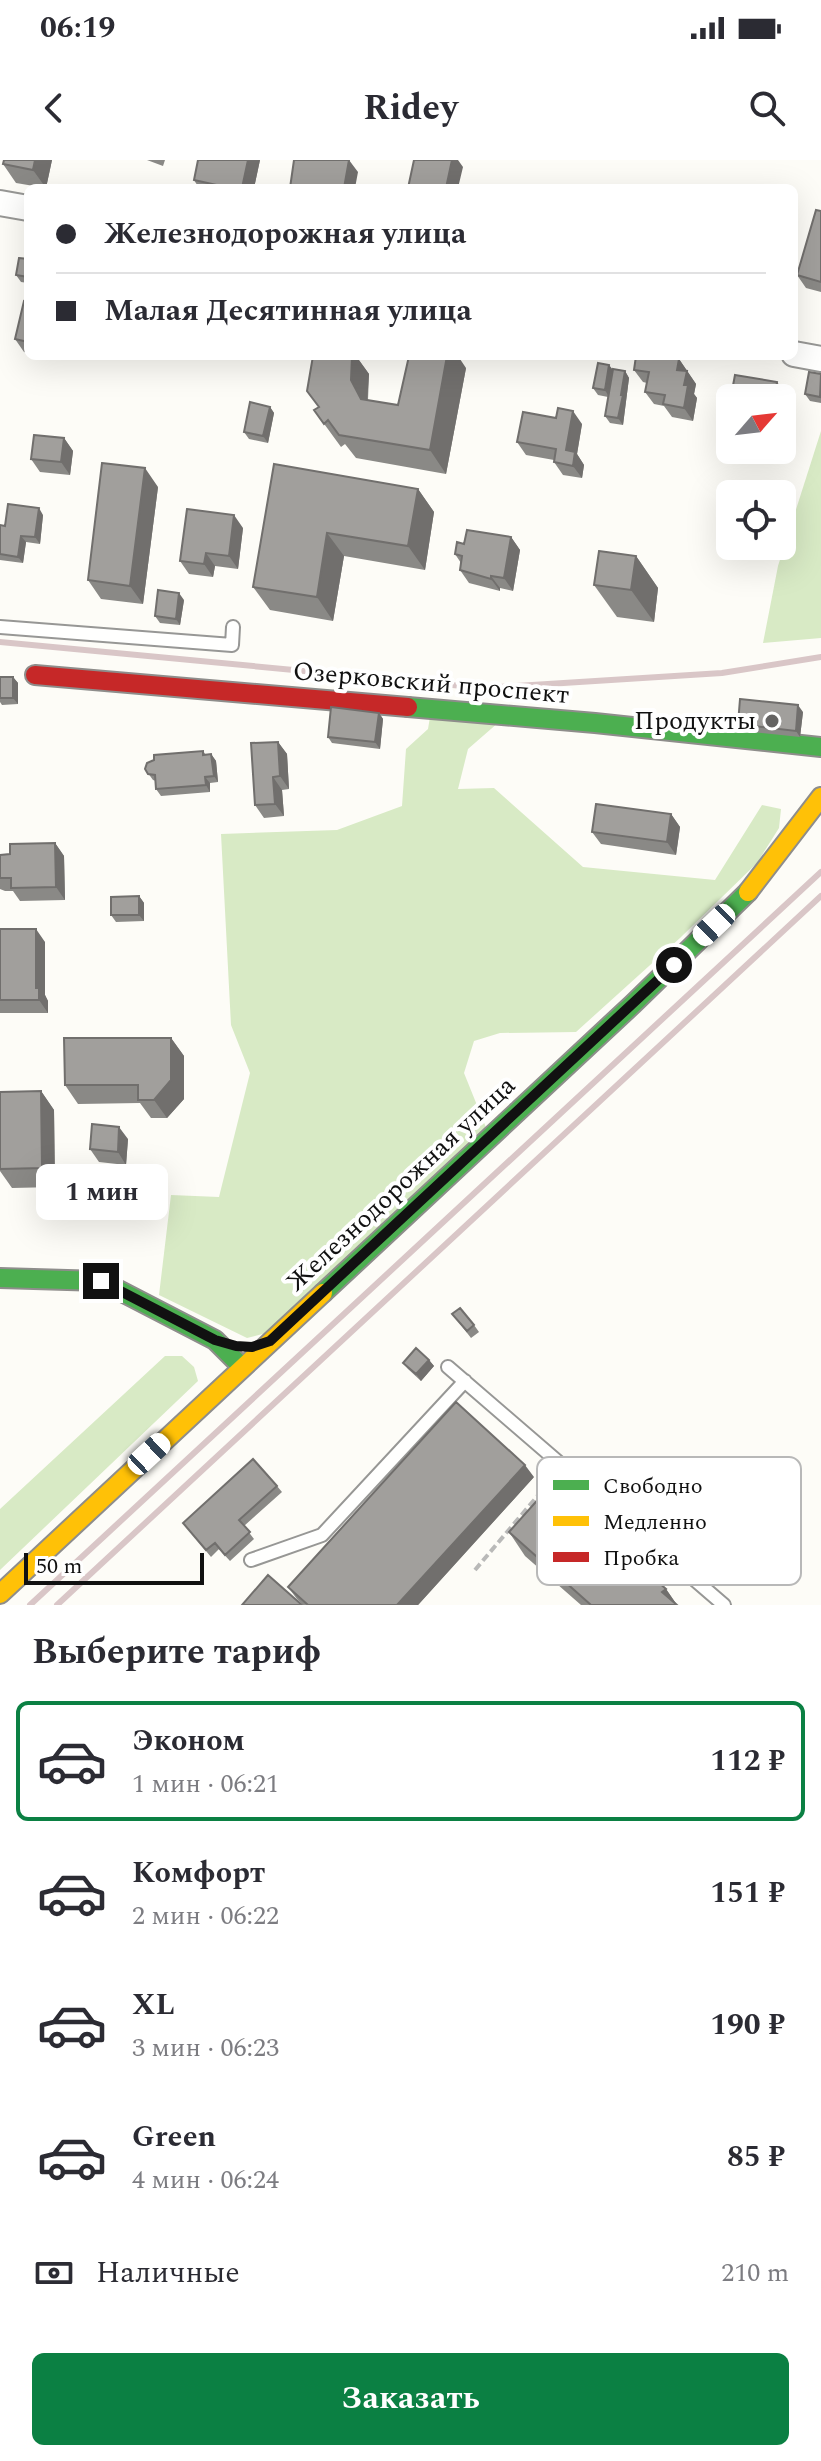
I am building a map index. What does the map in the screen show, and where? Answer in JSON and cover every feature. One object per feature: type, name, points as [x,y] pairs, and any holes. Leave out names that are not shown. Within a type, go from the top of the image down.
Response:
[{"type":"street","points":[[0,203],[24,207]]},
{"type":"street","points":[[798,355],[821,359]]},
{"type":"street","name":"Озерковский проспект","points":[[35,675],[595,723],[821,747]]},
{"type":"street","name":"Железнодорожная улица","points":[[0,1594],[633,1004],[754,886],[821,797]]},
{"type":"street","points":[[0,1278],[101,1281],[215,1340],[252,1347],[270,1341]]},
{"type":"street","points":[[215,1340],[242,1367]]},
{"type":"lane","points":[[0,627],[232,645],[233,627]]},
{"type":"lane","points":[[448,1367],[553,1457]]},
{"type":"lane","points":[[251,1560],[322,1535],[465,1381]]},
{"type":"lane","points":[[701,1585],[724,1605]]},
{"type":"path","points":[[475,1570],[537,1497]]},
{"type":"green space","points":[[821,431],[821,638],[763,643],[780,560],[796,560],[796,509]]},
{"type":"green space","points":[[430,717],[499,722],[468,749],[458,789],[494,788],[583,867],[715,880],[762,805],[781,809],[779,828],[757,863],[576,1032],[500,1033],[474,1041],[464,1073],[487,1130],[270,1332],[247,1338],[159,1295],[171,1195],[219,1197],[250,1073],[231,1025],[221,834],[337,830],[402,806],[406,749],[428,729]]},
{"type":"green space","points":[[165,1356],[182,1356],[194,1367],[198,1381],[0,1570],[0,1509]]},
{"type":"building","points":[[4,160],[35,160],[33,170],[3,164]]},
{"type":"building","points":[[198,160],[248,160],[243,184],[212,184],[194,180]]},
{"type":"building","points":[[294,160],[349,160],[345,184],[291,184]]},
{"type":"building","points":[[414,160],[452,160],[447,184],[409,184]]},
{"type":"building","points":[[816,210],[821,211],[821,282],[798,275]]},
{"type":"building","points":[[19,258],[24,259],[24,276],[16,275]]},
{"type":"building","points":[[24,301],[24,341],[15,339]]},
{"type":"building","points":[[312,360],[352,360],[351,380],[361,399],[398,405],[408,360],[446,360],[430,450],[339,435],[328,420],[324,424],[314,410],[319,407],[307,391]]},
{"type":"building","points":[[635,360],[679,360],[677,370],[687,371],[684,408],[663,404],[665,395],[645,392],[649,372],[634,370]]},
{"type":"building","points":[[598,363],[609,365],[605,390],[593,388]]},
{"type":"building","points":[[613,369],[625,371],[618,418],[605,416]]},
{"type":"building","points":[[809,372],[821,374],[820,397],[805,394]]},
{"type":"building","points":[[735,375],[777,382],[777,384],[733,384]]},
{"type":"building","points":[[250,402],[270,407],[263,436],[244,432]]},
{"type":"building","points":[[558,408],[573,411],[566,450],[575,452],[573,466],[554,462],[556,449],[517,442],[523,412],[556,418]]},
{"type":"building","points":[[34,435],[64,438],[61,462],[31,459]]},
{"type":"building","points":[[102,463],[145,468],[130,586],[88,580]]},
{"type":"building","points":[[274,464],[418,489],[408,546],[327,533],[317,597],[253,587]]},
{"type":"building","points":[[8,504],[39,508],[35,537],[21,536],[18,557],[0,554],[0,525],[5,526]]},
{"type":"building","points":[[187,509],[234,515],[229,556],[206,553],[204,564],[180,561]]},
{"type":"building","points":[[467,530],[511,537],[504,578],[491,576],[491,579],[460,570],[462,556],[455,554],[457,542],[464,544]]},
{"type":"building","points":[[599,551],[636,556],[631,590],[594,585]]},
{"type":"building","points":[[158,590],[179,593],[176,619],[155,616]]},
{"type":"building","points":[[0,677],[13,677],[13,698],[0,698]]},
{"type":"building","name":"Продукты","points":[[740,699],[798,705],[796,731],[738,724]]},
{"type":"building","points":[[331,707],[379,713],[375,742],[328,737]]},
{"type":"building","points":[[278,742],[280,776],[273,777],[275,804],[255,805],[251,743]]},
{"type":"building","points":[[203,751],[203,755],[211,754],[214,776],[205,777],[206,785],[156,789],[155,775],[148,774],[145,769],[147,763],[154,760],[154,755]]},
{"type":"building","points":[[596,804],[671,814],[667,842],[592,832]]},
{"type":"building","points":[[55,843],[56,887],[11,888],[11,878],[0,878],[0,855],[10,854],[10,844]]},
{"type":"building","points":[[139,896],[139,915],[111,915],[111,897]]},
{"type":"building","points":[[0,929],[36,929],[36,988],[39,988],[39,1000],[0,1000]]},
{"type":"building","points":[[64,1038],[171,1038],[171,1080],[154,1100],[138,1100],[138,1085],[65,1085]]},
{"type":"building","points":[[41,1091],[42,1168],[0,1169],[0,1092]]},
{"type":"building","points":[[92,1124],[119,1127],[118,1152],[90,1149]]},
{"type":"building","points":[[460,1308],[474,1325],[467,1331],[452,1314]]},
{"type":"building","points":[[416,1348],[429,1360],[416,1374],[403,1363]]},
{"type":"building","points":[[456,1402],[525,1465],[397,1605],[308,1605],[288,1587]]},
{"type":"building","points":[[253,1459],[277,1486],[239,1520],[250,1532],[225,1555],[215,1543],[206,1550],[183,1523]]},
{"type":"building","points":[[537,1501],[537,1557],[509,1532]]},
{"type":"building","points":[[268,1575],[302,1605],[242,1605]]},
{"type":"building","points":[[569,1585],[661,1585],[666,1589],[662,1592],[677,1605],[591,1605]]},
{"type":"railway","points":[[0,642],[484,688],[722,673],[821,657]]},
{"type":"railway","points":[[30,1605],[821,872]]},
{"type":"railway","points":[[57,1605],[821,896]]},
{"type":"traffic: fast","points":[[408,707],[821,747]]},
{"type":"traffic: fast","points":[[323,1293],[633,1004],[748,892]]},
{"type":"traffic: fast","points":[[0,1278],[101,1281],[215,1340],[242,1367]]},
{"type":"traffic: slow","points":[[748,892],[821,797]]},
{"type":"traffic: slow","points":[[0,1594],[323,1293]]},
{"type":"traffic: jam","points":[[35,675],[408,707]]},
{"type":"place","name":"Продукты","points":[[772,721]]},
{"type":"route","points":[[101,1281],[215,1340],[252,1347],[270,1341],[674,965]]}]
